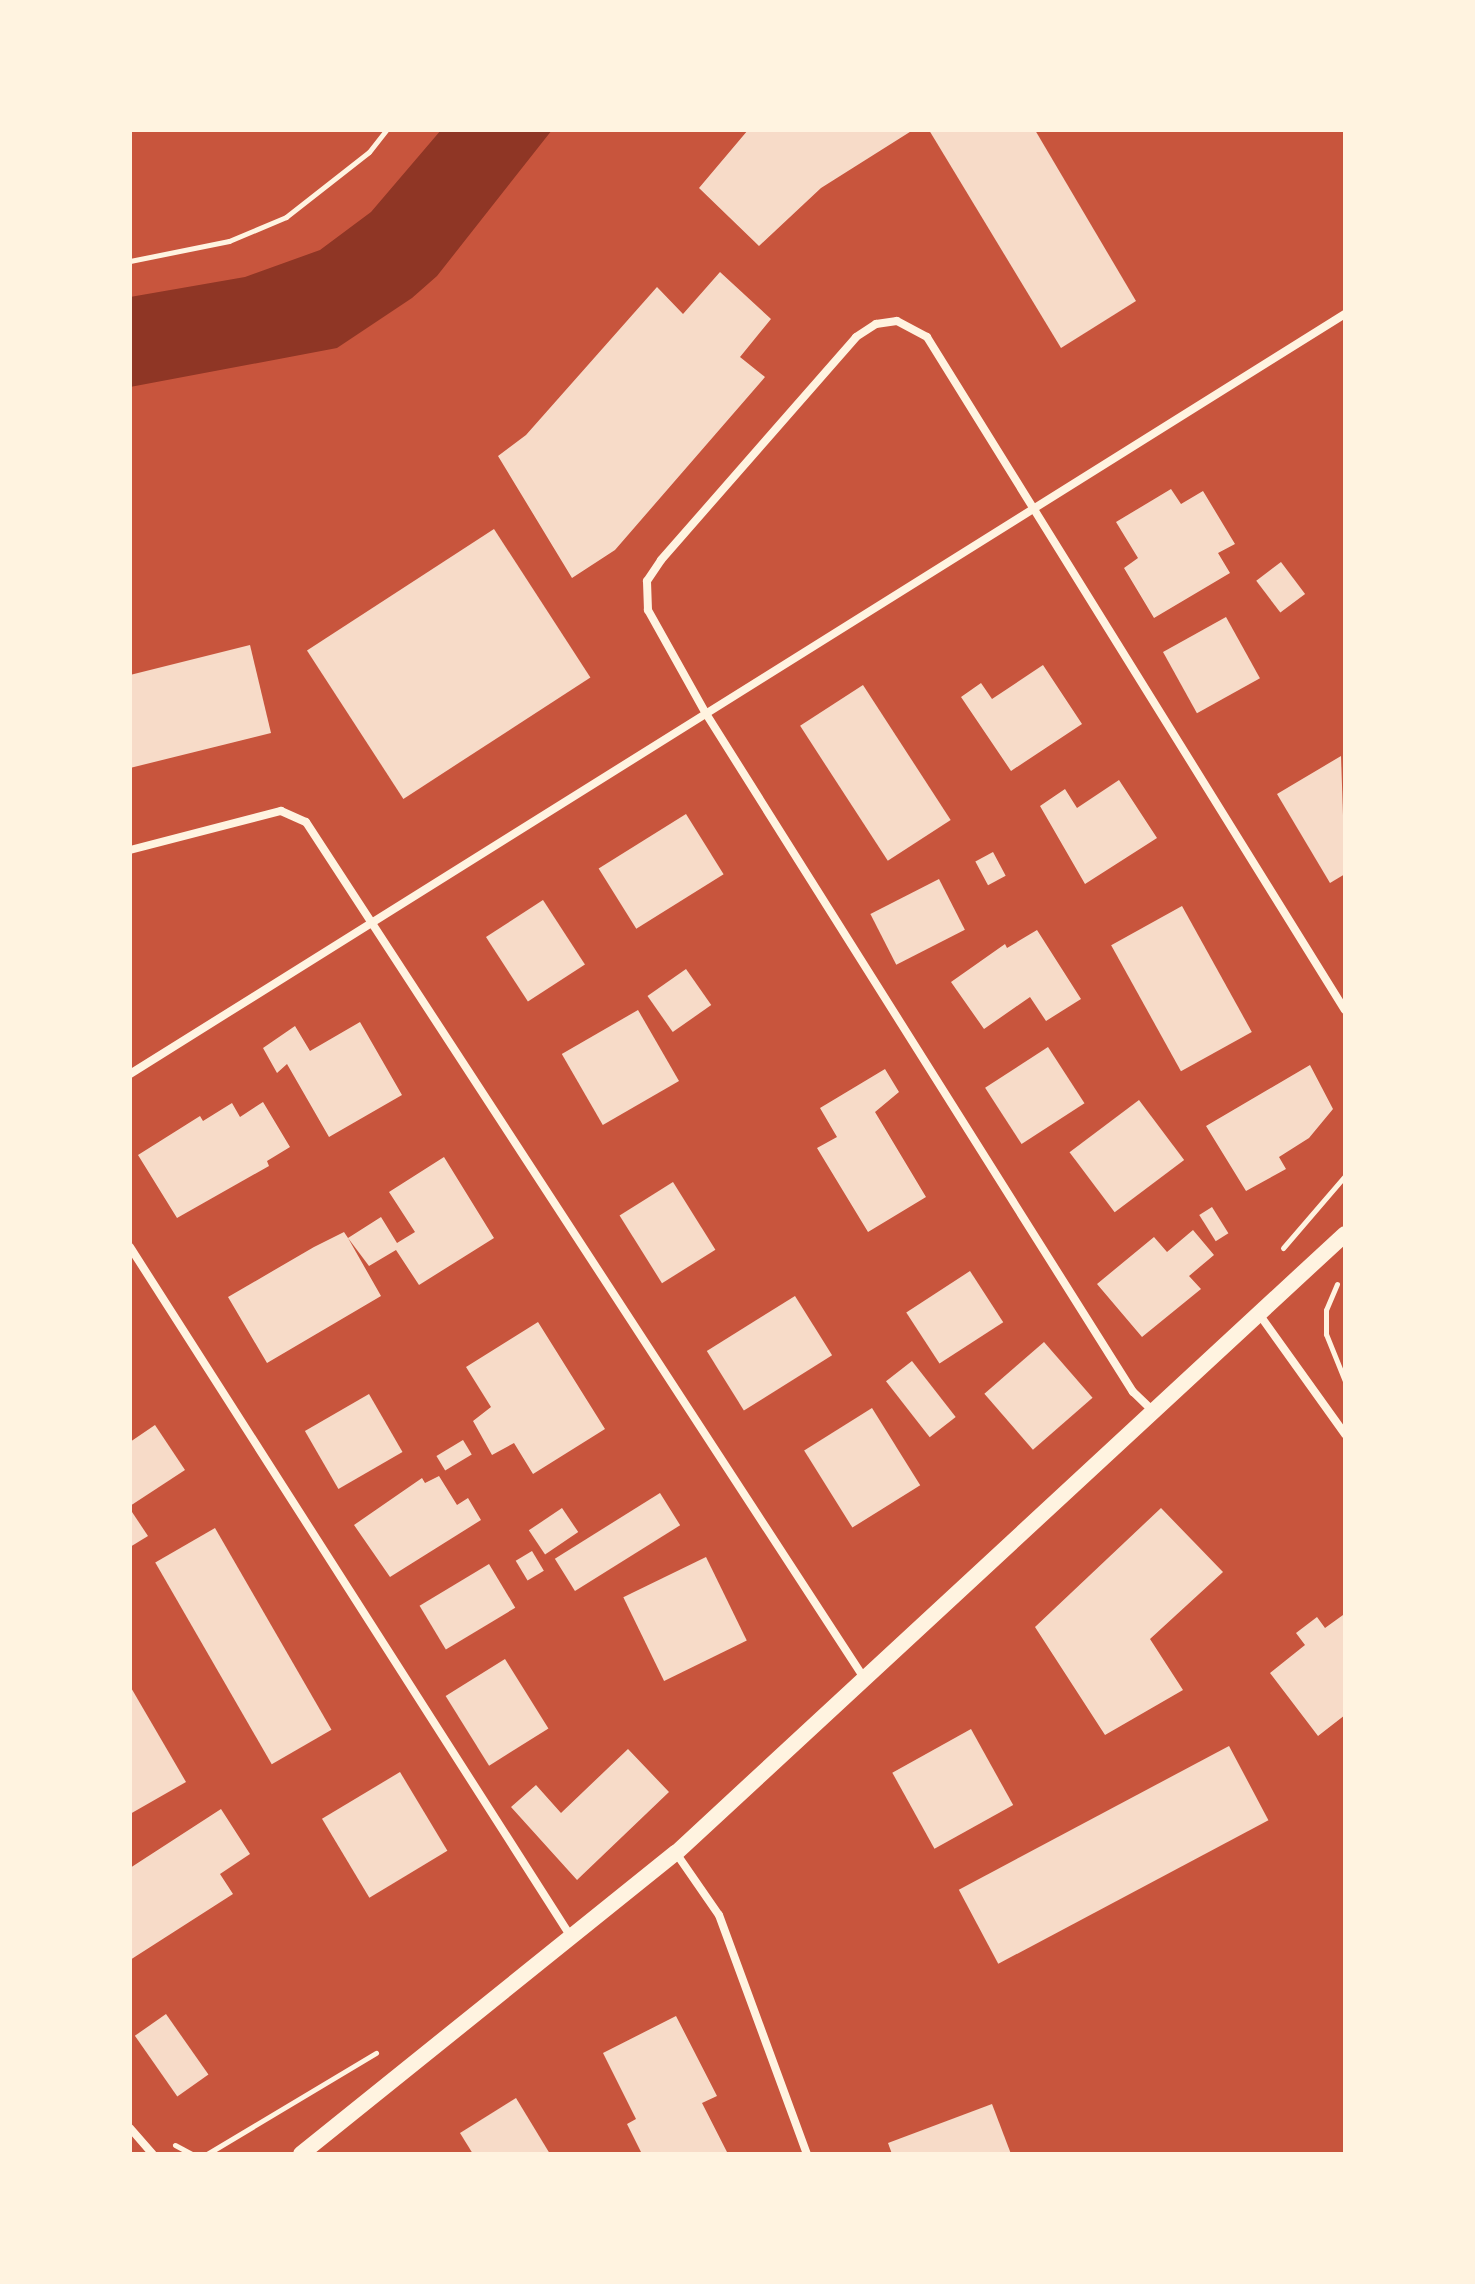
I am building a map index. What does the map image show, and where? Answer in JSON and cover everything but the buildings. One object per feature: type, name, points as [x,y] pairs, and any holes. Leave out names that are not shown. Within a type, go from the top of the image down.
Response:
[{"type":"main road","points":[[301,2154],[397,2073],[574,1940],[676,1853],[1345,1234]]},
{"type":"street","points":[[130,1074],[1345,314]]},
{"type":"street","points":[[1153,1411],[1133,1392],[705,712],[648,610],[647,581],[856,337],[876,324],[897,321],[927,337],[1345,1010]]},
{"type":"street","points":[[130,850],[281,811],[306,822],[373,920],[864,1679]]},
{"type":"street","points":[[130,1247],[574,1940]]},
{"type":"street","points":[[1259,1314],[1345,1434]]},
{"type":"street","points":[[676,1853],[719,1915],[807,2154]]},
{"type":"street","points":[[130,2128],[153,2154]]},
{"type":"path","points":[[130,261],[229,241],[286,217],[369,152],[386,130]]},
{"type":"path","points":[[1279,1253],[1345,1176]]},
{"type":"path","points":[[1341,1276],[1326,1310],[1326,1327],[1332,1356],[1345,1381]]},
{"type":"path","points":[[207,2154],[383,2048]]},
{"type":"shaded area","points":[[441,130],[552,130],[437,276],[412,298],[337,348],[130,387],[130,297],[245,277],[320,250],[371,212]]}]
